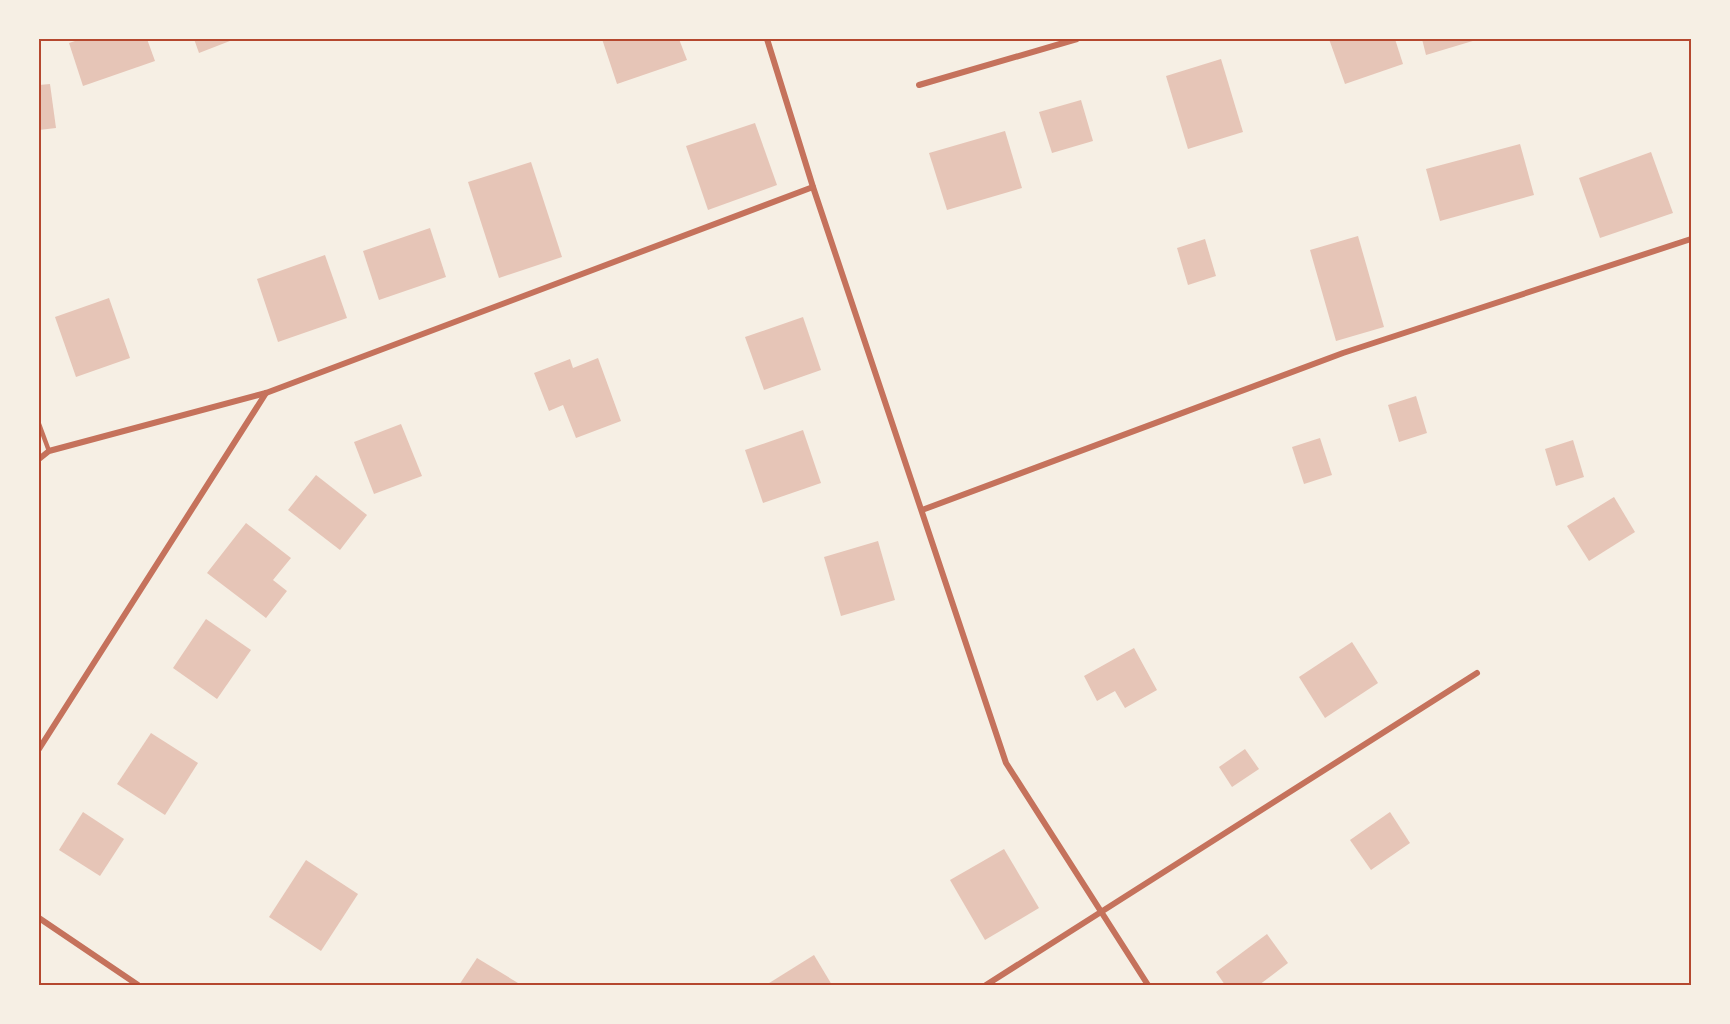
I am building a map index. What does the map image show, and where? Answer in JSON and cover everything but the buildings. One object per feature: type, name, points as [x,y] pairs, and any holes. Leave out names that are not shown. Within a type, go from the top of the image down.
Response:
[{"type":"street","points":[[767,39],[813,187],[1006,763],[1148,985]]},
{"type":"street","points":[[919,85],[1077,39]]},
{"type":"street","points":[[39,459],[49,451],[266,393],[813,187]]},
{"type":"street","points":[[922,510],[1343,353],[1691,239]]},
{"type":"street","points":[[39,749],[266,393]]},
{"type":"street","points":[[986,985],[1477,673]]},
{"type":"street","points":[[39,918],[138,985]]},
{"type":"lane","points":[[39,424],[49,451]]}]
